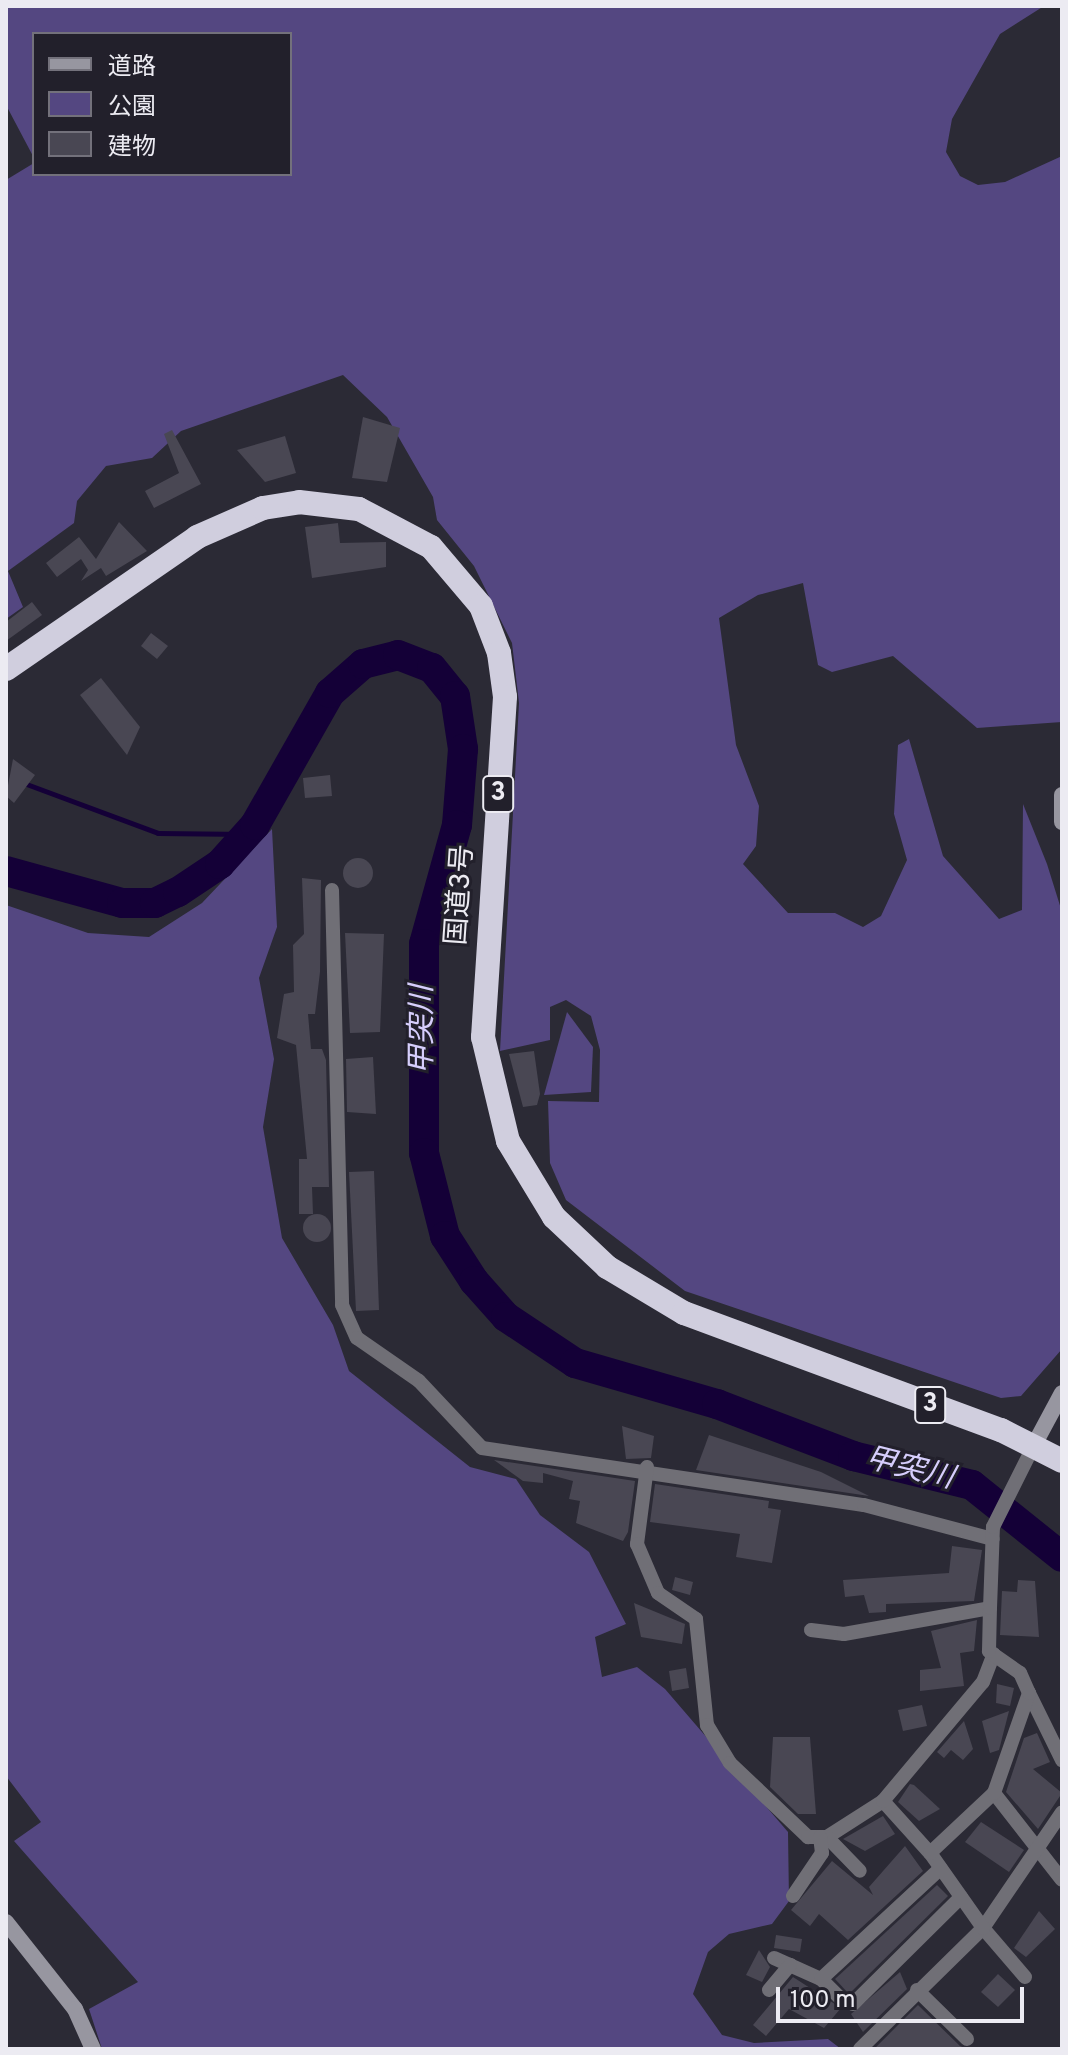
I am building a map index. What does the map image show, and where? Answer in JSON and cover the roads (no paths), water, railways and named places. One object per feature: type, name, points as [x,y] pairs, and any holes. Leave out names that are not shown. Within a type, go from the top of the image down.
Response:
[{"type":"highway","name":"国道3号","points":[[6,669],[197,537],[263,508],[299,502],[359,509],[431,547],[469,587],[499,653],[505,697],[483,1037],[497,1109],[523,1172],[587,1252],[684,1313],[1029,1456],[1062,1461]]},
{"type":"street","points":[[1062,795],[1062,822]]},
{"type":"street","points":[[332,890],[348,1329],[419,1381],[482,1448],[647,1467],[864,1505],[993,1533]]},
{"type":"street","points":[[823,1837],[883,1801],[983,1682],[994,1654],[990,1608],[993,1533],[1062,1393]]},
{"type":"street","points":[[647,1467],[637,1544],[658,1593],[696,1619],[707,1725],[730,1763],[782,1818],[823,1837],[860,1871]]},
{"type":"street","points":[[811,1630],[844,1634],[990,1608]]},
{"type":"street","points":[[994,1654],[1020,1673],[1062,1760]]},
{"type":"street","points":[[930,1853],[994,1793],[1029,1693]]},
{"type":"street","points":[[994,1793],[1062,1880]]},
{"type":"street","points":[[883,1801],[930,1853],[983,1928],[1025,1977]]},
{"type":"street","points":[[860,2049],[983,1928],[1062,1812]]},
{"type":"street","points":[[793,1896],[822,1853],[823,1837]]},
{"type":"street","points":[[821,1979],[941,1868]]},
{"type":"street","points":[[774,1958],[821,1979],[847,2001],[961,1897]]},
{"type":"street","points":[[6,1922],[75,2009],[93,2049]]},
{"type":"street","points":[[769,1990],[790,1965]]},
{"type":"street","points":[[917,1990],[967,2039]]},
{"type":"waterway","name":"甲突川","points":[[6,871],[122,903],[155,903],[178,892],[220,864],[255,825],[330,693],[363,664],[398,655],[432,668],[455,696],[463,749],[457,825],[424,944],[424,1153],[445,1236],[474,1281],[506,1317],[575,1363],[717,1404],[853,1456],[972,1485],[1062,1557]]},
{"type":"waterway","points":[[21,782],[158,833],[247,834]]}]
